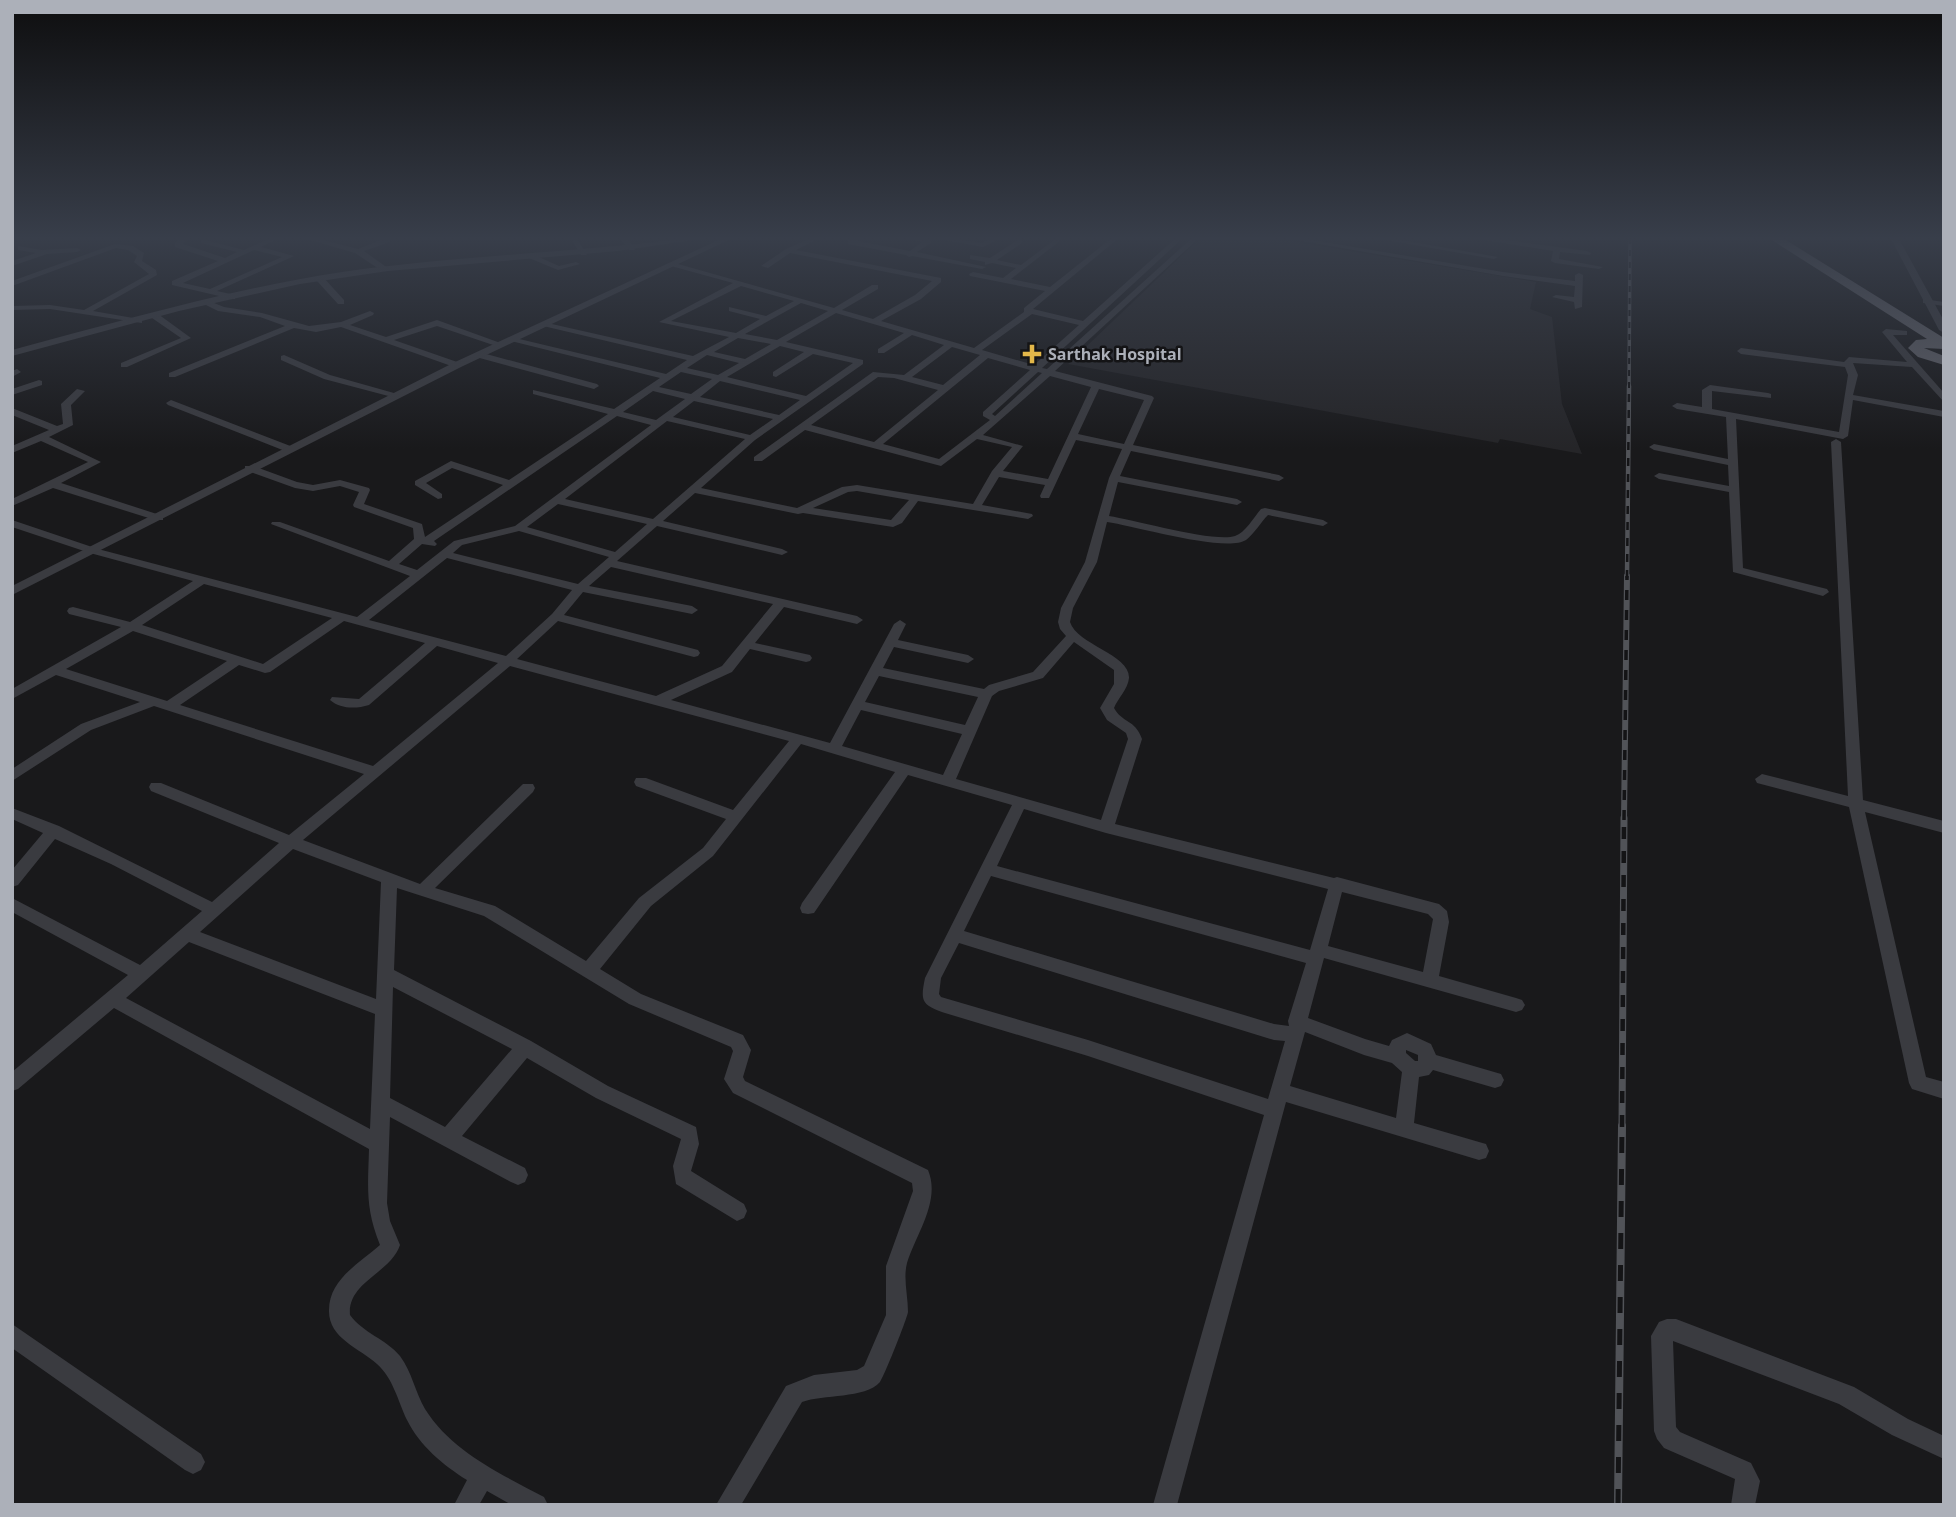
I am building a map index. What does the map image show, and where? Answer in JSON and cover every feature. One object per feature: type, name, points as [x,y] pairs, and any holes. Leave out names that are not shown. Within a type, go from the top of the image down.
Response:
[{"type":"highway","points":[[1871,308],[1904,333],[1916,345],[1917,351],[1937,359],[1944,371]]},
{"type":"highway","points":[[1886,308],[1944,344]]},
{"type":"highway","points":[[1916,345],[1944,344]]},
{"type":"street","points":[[27,308],[87,311],[139,321]]},
{"type":"street","points":[[87,311],[93,308]]},
{"type":"street","points":[[12,353],[189,308]]},
{"type":"street","points":[[217,308],[261,315],[292,326],[317,329],[342,324],[457,365]]},
{"type":"street","points":[[12,591],[159,518],[249,468],[580,308]]},
{"type":"street","points":[[12,1083],[113,999],[291,842],[507,662],[556,617],[580,587],[692,489],[752,438],[860,362],[734,334],[663,322],[692,308]]},
{"type":"street","points":[[391,565],[694,359],[734,334],[786,308]]},
{"type":"street","points":[[822,308],[1096,386],[1149,398],[1114,478],[1091,562],[1065,615],[1066,629],[1073,636],[1120,668],[1123,680],[1107,708],[1112,717],[1134,734],[1106,827]]},
{"type":"street","points":[[359,622],[458,543],[519,528],[719,378],[840,308]]},
{"type":"street","points":[[873,322],[899,308]]},
{"type":"street","points":[[1030,308],[1027,310],[1030,311]]},
{"type":"street","points":[[996,420],[986,414],[1103,308]]},
{"type":"street","points":[[803,426],[941,463],[996,420],[1120,308]]},
{"type":"street","points":[[1930,308],[1944,330]]},
{"type":"street","points":[[732,309],[764,318]]},
{"type":"street","points":[[1030,311],[1085,324]]},
{"type":"street","points":[[876,445],[946,389],[1030,311]]},
{"type":"street","points":[[342,324],[370,313]]},
{"type":"street","points":[[124,365],[187,338],[155,316]]},
{"type":"street","points":[[387,340],[437,323],[502,345]]},
{"type":"street","points":[[543,325],[694,359]]},
{"type":"street","points":[[172,375],[292,326]]},
{"type":"street","points":[[881,351],[911,332]]},
{"type":"street","points":[[1904,333],[1886,332],[1944,400]]},
{"type":"street","points":[[514,339],[667,377]]},
{"type":"street","points":[[905,378],[951,344]]},
{"type":"street","points":[[601,361],[627,345]]},
{"type":"street","points":[[776,374],[811,351]]},
{"type":"street","points":[[1741,351],[1848,365]]},
{"type":"street","points":[[705,352],[747,362]]},
{"type":"street","points":[[479,355],[594,386]]},
{"type":"street","points":[[284,358],[327,377],[397,395]]},
{"type":"street","points":[[1677,405],[1843,436],[1850,397],[1849,386],[1853,375],[1848,365],[1849,360],[1915,365]]},
{"type":"street","points":[[680,369],[808,399]]},
{"type":"street","points":[[758,459],[879,373],[946,389]]},
{"type":"street","points":[[842,375],[865,381]]},
{"type":"street","points":[[549,396],[573,380]]},
{"type":"street","points":[[12,393],[39,383]]},
{"type":"street","points":[[1045,496],[1096,386]]},
{"type":"street","points":[[651,388],[781,418]]},
{"type":"street","points":[[1707,411],[1707,390],[1710,388],[1768,396]]},
{"type":"street","points":[[12,450],[69,424],[66,404],[80,391]]},
{"type":"street","points":[[536,392],[614,413],[752,438]]},
{"type":"street","points":[[1850,397],[1944,414]]},
{"type":"street","points":[[171,403],[289,449]]},
{"type":"street","points":[[12,411],[58,430]]},
{"type":"street","points":[[1731,415],[1737,570],[1823,592]]},
{"type":"street","points":[[975,436],[1018,446],[996,473],[976,507]]},
{"type":"street","points":[[1072,436],[1279,478]]},
{"type":"street","points":[[12,503],[96,462],[41,437]]},
{"type":"street","points":[[1836,442],[1856,804],[1918,1083],[1944,1091]]},
{"type":"street","points":[[1654,447],[1733,463]]},
{"type":"street","points":[[438,496],[419,484],[451,464],[510,484]]},
{"type":"street","points":[[249,468],[295,485],[313,488],[340,484],[365,490],[358,505],[418,526],[423,541],[447,552],[580,587],[781,602],[857,620]]},
{"type":"street","points":[[996,473],[1051,483]]},
{"type":"street","points":[[1659,476],[1734,490]]},
{"type":"street","points":[[1114,478],[1237,502]]},
{"type":"street","points":[[52,484],[159,518]]},
{"type":"street","points":[[804,510],[854,487],[1028,516]]},
{"type":"street","points":[[692,489],[794,510],[893,524],[916,497]]},
{"type":"street","points":[[557,500],[651,524],[782,552]]},
{"type":"street","points":[[1102,518],[1177,535],[1233,541],[1243,537],[1265,511],[1323,523]]},
{"type":"street","points":[[12,523],[94,551],[798,739],[1106,827],[1425,906],[1441,916],[1430,982]]},
{"type":"street","points":[[275,524],[419,575]]},
{"type":"street","points":[[519,528],[614,560],[686,595],[692,610]]},
{"type":"street","points":[[12,695],[132,626],[202,580]]},
{"type":"street","points":[[657,701],[727,669],[781,602]]},
{"type":"street","points":[[73,611],[132,626],[265,669],[342,617]]},
{"type":"street","points":[[556,617],[694,653]]},
{"type":"street","points":[[834,750],[900,624]]},
{"type":"street","points":[[947,782],[986,694],[994,688],[1038,675],[1073,636]]},
{"type":"street","points":[[337,700],[357,704],[364,702],[435,642]]},
{"type":"street","points":[[891,642],[968,659]]},
{"type":"street","points":[[748,645],[806,658]]},
{"type":"street","points":[[168,707],[237,660]]},
{"type":"street","points":[[54,670],[375,772]]},
{"type":"street","points":[[875,671],[986,694]]},
{"type":"street","points":[[12,776],[86,727],[153,702]]},
{"type":"street","points":[[857,705],[970,731]]},
{"type":"street","points":[[588,971],[638,909],[708,852],[798,739]]},
{"type":"street","points":[[808,908],[904,770]]},
{"type":"street","points":[[1762,779],[1944,827]]},
{"type":"street","points":[[641,782],[737,817]]},
{"type":"street","points":[[156,787],[389,879],[489,911],[651,1008],[737,1041],[742,1050],[733,1079],[739,1087],[921,1177],[923,1184],[920,1202],[896,1266],[897,1315],[873,1374],[860,1381],[814,1386],[794,1394],[728,1505]]},
{"type":"street","points":[[422,891],[528,788]]},
{"type":"street","points":[[1020,803],[930,988],[930,996],[935,1002],[1277,1101],[1404,1130],[1479,1151]]},
{"type":"street","points":[[12,813],[54,830],[214,910]]},
{"type":"street","points":[[12,881],[54,830]]},
{"type":"street","points":[[987,869],[1516,1004]]},
{"type":"street","points":[[389,879],[378,1213],[390,1248],[344,1292],[340,1302],[341,1320],[348,1330],[390,1361],[427,1432],[440,1446],[482,1476],[536,1505]]},
{"type":"street","points":[[1165,1505],[1336,883]]},
{"type":"street","points":[[12,904],[141,974]]},
{"type":"street","points":[[187,934],[385,1010]]},
{"type":"street","points":[[954,935],[1274,1032],[1296,1028],[1397,1056],[1411,1069],[1423,1069],[1429,1061]]},
{"type":"street","points":[[387,975],[525,1047],[602,1092],[689,1133],[691,1145],[681,1169],[683,1177],[737,1211]]},
{"type":"street","points":[[113,999],[379,1144]]},
{"type":"street","points":[[1397,1056],[1398,1046],[1408,1041],[1425,1050],[1429,1061]]},
{"type":"street","points":[[448,1138],[525,1047]]},
{"type":"street","points":[[1429,1061],[1495,1080]]},
{"type":"street","points":[[1404,1130],[1411,1069]]},
{"type":"street","points":[[381,1103],[518,1175]]},
{"type":"street","points":[[1743,1505],[1748,1481],[1742,1471],[1672,1440],[1665,1431],[1662,1336],[1667,1331],[1676,1330],[1846,1395],[1900,1427],[1944,1448]]},
{"type":"street","points":[[12,1335],[193,1462]]},
{"type":"street","points":[[466,1505],[482,1476]]},
{"type":"shaded area","points":[[1127,308],[1530,308],[1552,317],[1562,404],[1582,454],[1500,439],[1498,443],[1068,364]]},
{"type":"railway","points":[[1629,388],[1630,308]]},
{"type":"railway","points":[[1627,578],[1629,386]]},
{"type":"railway","points":[[1624,820],[1627,576]]},
{"type":"railway","points":[[1622,1127],[1624,818]]},
{"type":"railway","points":[[1618,1505],[1622,1126]]},
{"type":"place","name":"Sarthak Hospital","points":[[1032,354]]}]
